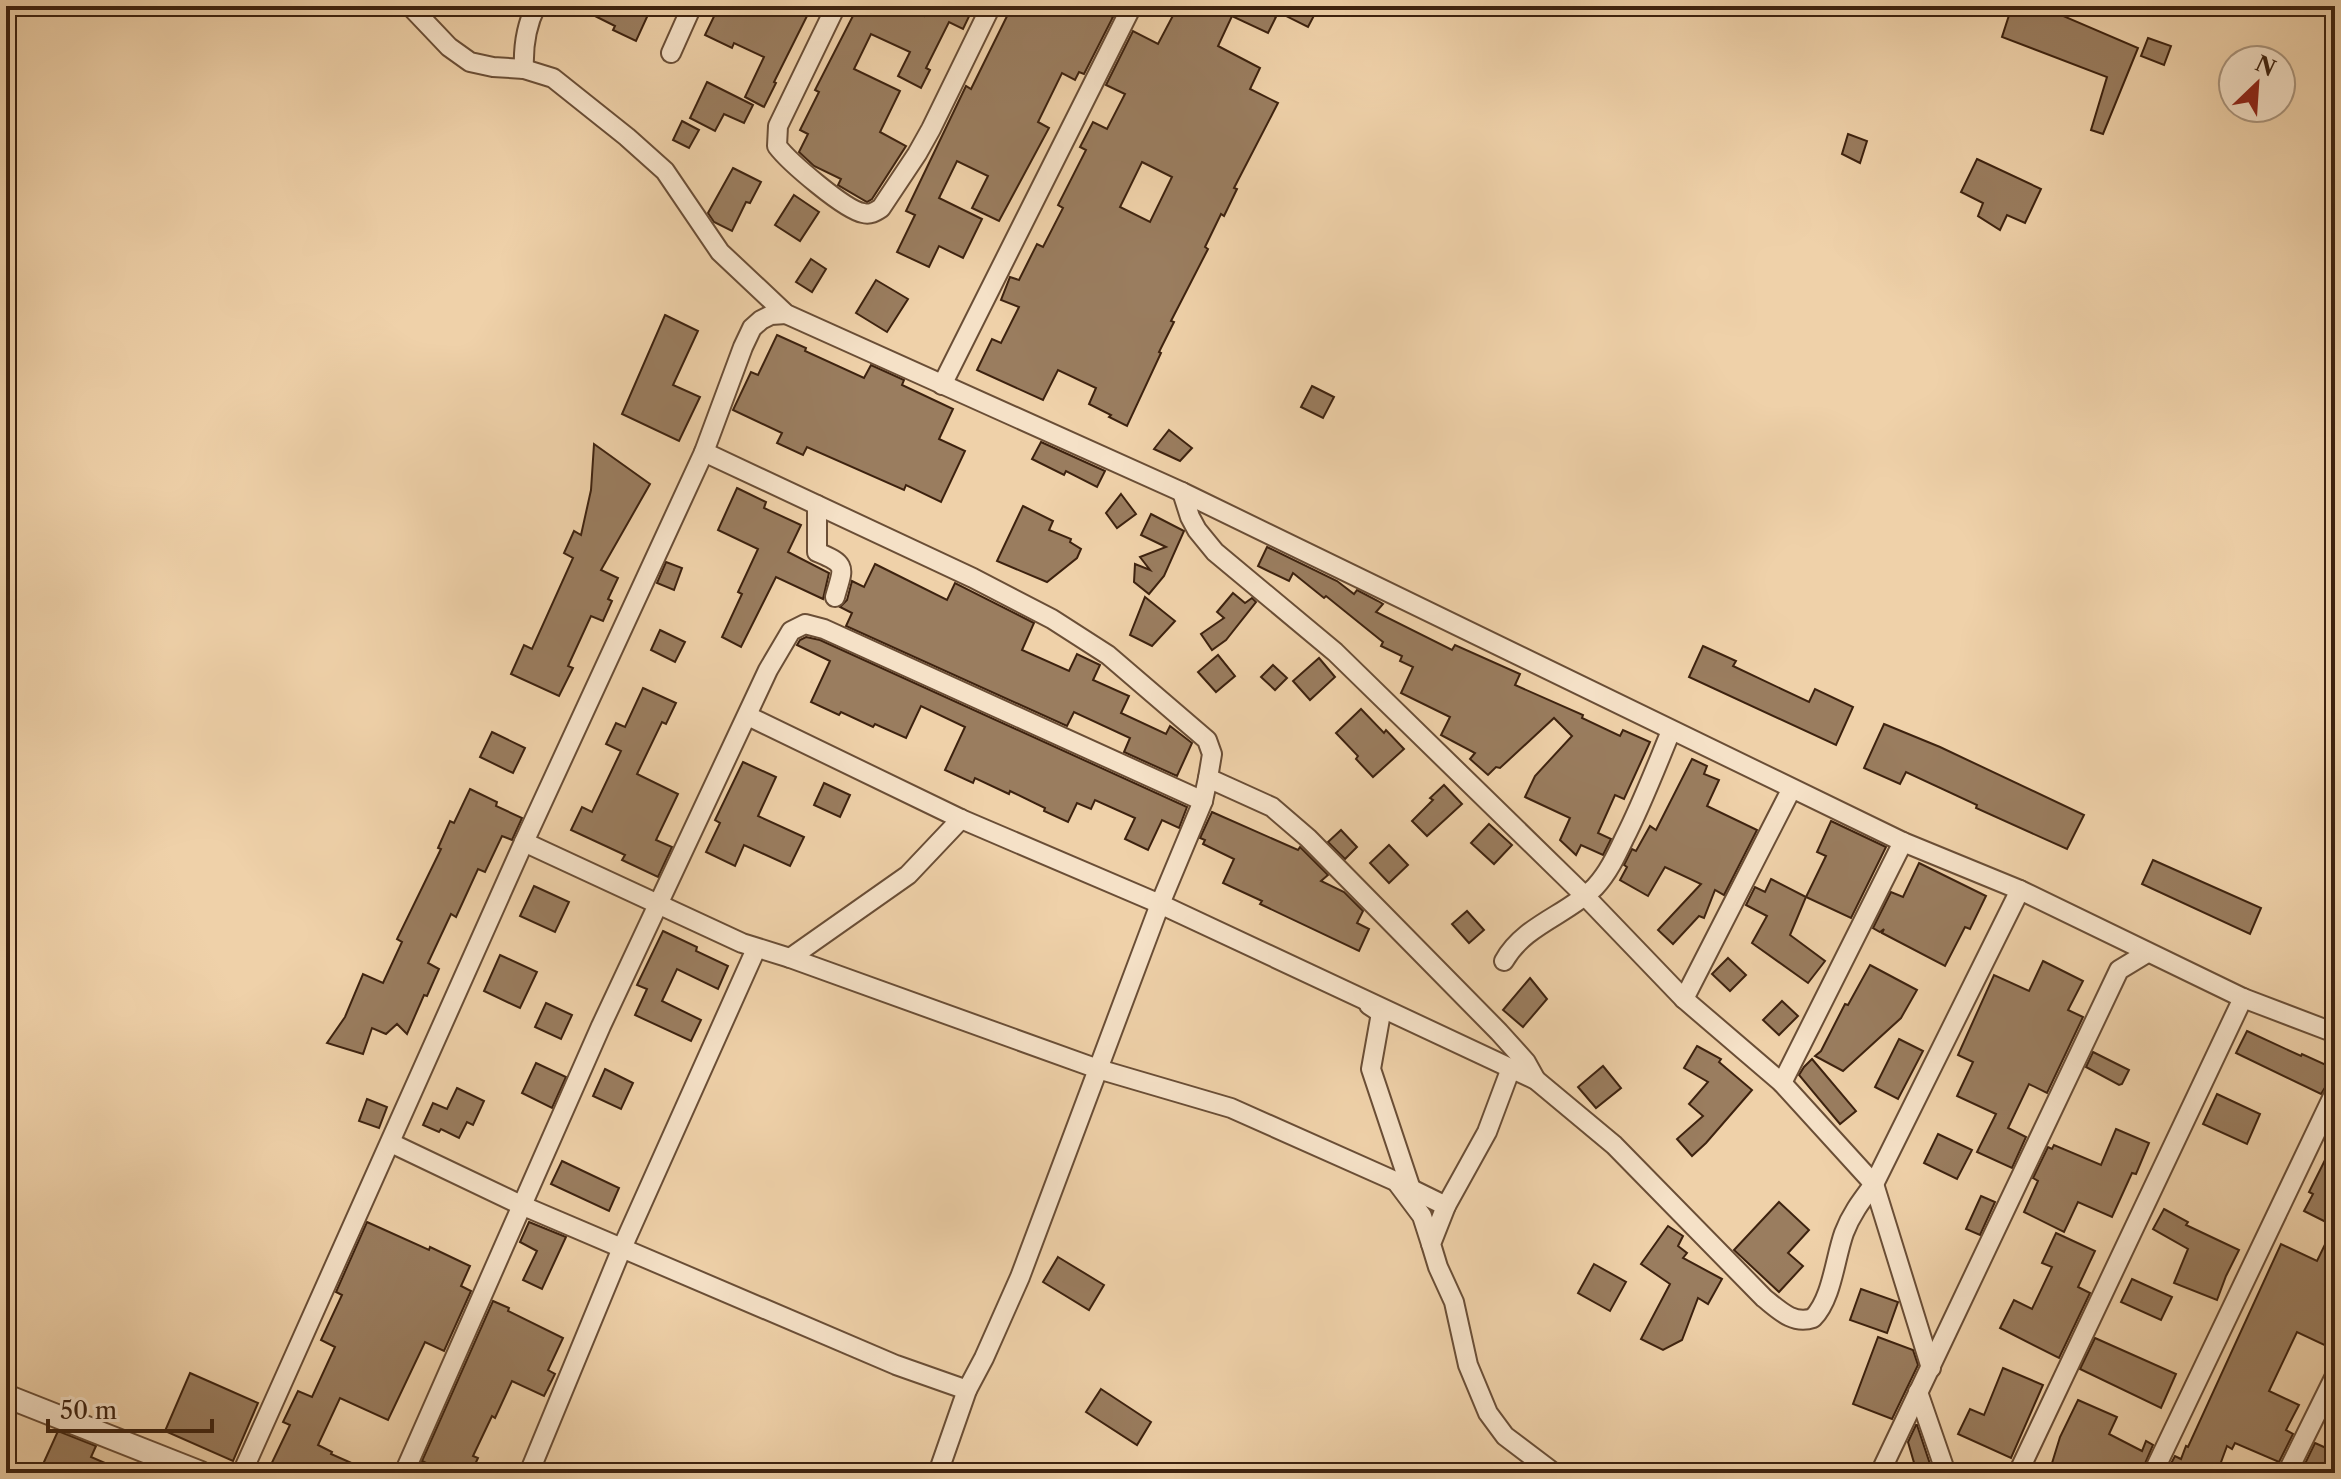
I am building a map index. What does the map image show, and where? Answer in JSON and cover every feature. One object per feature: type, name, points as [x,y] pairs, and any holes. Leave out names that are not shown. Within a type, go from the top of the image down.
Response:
[{"type":"street","points":[[410,6],[449,47],[470,62],[524,69],[553,78],[627,137],[665,171],[720,252],[786,314],[1182,492],[1903,842],[2020,890],[2243,998],[2335,1033]]},
{"type":"street","points":[[524,69],[527,28],[536,6]]},
{"type":"street","points":[[671,53],[692,6]]},
{"type":"street","points":[[836,6],[778,126],[777,146],[811,178],[847,205],[865,214],[881,208],[917,154],[991,6]]},
{"type":"street","points":[[942,385],[1132,6]]},
{"type":"street","points":[[242,1473],[524,842],[704,452],[743,347],[752,328],[761,320],[771,315],[786,314]]},
{"type":"street","points":[[704,452],[1052,619],[1108,655],[1207,740],[1212,754],[1203,801],[1160,904],[1020,1277],[967,1390],[938,1473]]},
{"type":"street","points":[[1182,492],[1190,517],[1215,552],[1335,652],[1585,896],[1684,999],[1782,1083],[1874,1184],[1931,1368]]},
{"type":"street","points":[[817,505],[817,552],[842,566],[843,573],[835,597]]},
{"type":"street","points":[[404,1473],[601,1026],[768,670],[791,631],[799,625],[810,624],[1203,801]]},
{"type":"street","points":[[748,716],[961,819],[1160,904],[1536,1080],[1614,1145],[1764,1298],[1793,1319],[1809,1320],[1818,1314],[1851,1215],[1874,1184],[2020,890]]},
{"type":"street","points":[[1504,961],[1529,932],[1585,896],[1601,880],[1611,866],[1671,731]]},
{"type":"street","points":[[1208,778],[1272,807],[1308,838],[1499,1032],[1526,1062],[1536,1080]]},
{"type":"street","points":[[1684,999],[1791,790]]},
{"type":"street","points":[[790,958],[908,875],[961,819]]},
{"type":"street","points":[[524,842],[756,949],[790,958],[1098,1069],[1231,1108],[1446,1206]]},
{"type":"street","points":[[1782,1083],[1903,842]]},
{"type":"street","points":[[2113,935],[2119,970]]},
{"type":"street","points":[[529,1473],[622,1248],[756,949]]},
{"type":"street","points":[[1880,1473],[2119,970],[2147,953]]},
{"type":"street","points":[[1358,996],[1381,1013],[1371,1069],[1403,1185],[1422,1216],[1438,1267],[1454,1302],[1468,1365],[1488,1413],[1505,1436],[1554,1473]]},
{"type":"street","points":[[2018,1473],[2243,998]]},
{"type":"street","points":[[1431,1244],[1446,1206],[1487,1132],[1511,1068]]},
{"type":"street","points":[[2153,1473],[2335,1092]]},
{"type":"street","points":[[391,1143],[521,1205],[896,1365],[967,1390]]},
{"type":"street","points":[[2287,1473],[2335,1376]]},
{"type":"street","points":[[1918,1392],[1946,1473]]},
{"type":"street","points":[[6,1396],[201,1473]]},
{"type":"building","points":[[575,6],[652,6],[636,41],[613,30],[615,26]]},
{"type":"building","points":[[719,6],[812,6],[764,107],[745,97],[764,57],[734,43],[732,48],[705,35]]},
{"type":"building","points":[[858,6],[903,6],[924,16],[926,11],[915,6],[974,6],[963,29],[949,22],[926,68],[930,70],[921,88],[898,76],[910,52],[871,34],[854,69],[900,91],[880,132],[906,146],[867,202],[838,185],[841,179],[814,166],[799,152],[808,134],[800,130],[819,92],[815,90]]},
{"type":"building","points":[[1012,6],[1090,6],[1113,17],[1084,74],[1079,72],[1075,80],[1062,73],[1038,122],[1049,128],[999,221],[972,208],[988,176],[957,161],[939,198],[982,219],[963,258],[939,246],[929,267],[897,252],[915,215],[906,211],[966,86],[971,89]]},
{"type":"building","points":[[1178,6],[1255,6],[1276,17],[1268,33],[1232,16],[1218,46],[1260,68],[1250,89],[1278,103],[1234,188],[1237,189],[1224,216],[1221,214],[1205,247],[1208,249],[1171,321],[1174,322],[1127,426],[1089,404],[1096,388],[1058,370],[1043,400],[977,370],[992,339],[1001,343],[1019,307],[1001,300],[1010,277],[1019,280],[1037,244],[1043,247],[1063,208],[1058,205],[1086,150],[1080,147],[1093,122],[1107,129],[1125,94],[1106,85],[1133,31],[1158,44]],"holes":[[[1142,162],[1172,177],[1150,222],[1120,207]]]},
{"type":"building","points":[[1266,6],[1319,6],[1308,27]]},
{"type":"building","points":[[2012,6],[2057,6],[2056,13],[2138,48],[2103,134],[2091,130],[2107,77],[2002,37]]},
{"type":"building","points":[[2148,38],[2171,46],[2164,65],[2141,56]]},
{"type":"building","points":[[707,82],[753,105],[744,123],[724,114],[715,131],[690,118]]},
{"type":"building","points":[[682,121],[699,130],[689,148],[673,140]]},
{"type":"building","points":[[1848,134],[1867,141],[1860,163],[1842,154]]},
{"type":"building","points":[[1977,159],[2041,189],[2025,223],[2007,215],[2000,230],[1978,216],[1983,203],[1961,192]]},
{"type":"building","points":[[733,168],[761,182],[750,203],[746,202],[732,231],[714,222],[708,213]]},
{"type":"building","points":[[794,195],[819,212],[800,241],[775,225]]},
{"type":"building","points":[[811,259],[826,269],[812,292],[796,282]]},
{"type":"building","points":[[876,280],[908,299],[887,332],[856,313]]},
{"type":"building","points":[[665,315],[698,331],[673,385],[700,397],[679,441],[622,414]]},
{"type":"building","points":[[777,335],[864,378],[871,365],[904,380],[902,385],[953,409],[939,439],[965,451],[941,502],[906,485],[904,490],[807,447],[803,455],[777,443],[782,433],[733,410],[751,372],[758,375]]},
{"type":"building","points":[[1312,386],[1334,397],[1323,418],[1301,407]]},
{"type":"building","points":[[1169,430],[1192,448],[1180,461],[1154,449]]},
{"type":"building","points":[[1041,442],[1105,471],[1097,487],[1066,471],[1064,475],[1032,459]]},
{"type":"building","points":[[594,444],[650,484],[601,570],[618,578],[608,599],[612,601],[603,621],[591,616],[568,666],[573,668],[559,696],[511,674],[524,645],[532,649],[573,558],[564,553],[574,531],[581,535],[591,490]]},
{"type":"building","points":[[737,488],[766,502],[764,508],[801,525],[788,552],[829,573],[823,599],[776,577],[741,647],[722,637],[758,549],[718,530]]},
{"type":"building","points":[[1121,494],[1136,514],[1117,528],[1106,513]]},
{"type":"building","points":[[1023,506],[1053,521],[1049,530],[1071,539],[1070,542],[1081,549],[1077,558],[1047,582],[997,561]]},
{"type":"building","points":[[1151,514],[1184,531],[1164,576],[1149,594],[1134,582],[1135,564],[1150,570],[1140,557],[1166,547],[1141,535]]},
{"type":"building","points":[[1267,547],[1337,581],[1354,594],[1357,590],[1383,604],[1376,612],[1452,650],[1455,645],[1520,674],[1515,685],[1583,715],[1582,718],[1620,736],[1623,730],[1650,742],[1624,799],[1615,795],[1598,833],[1611,839],[1603,855],[1581,845],[1576,855],[1560,840],[1570,818],[1525,797],[1535,776],[1572,736],[1554,718],[1500,768],[1496,767],[1488,775],[1470,759],[1475,753],[1441,735],[1450,717],[1401,693],[1413,667],[1400,661],[1402,656],[1381,646],[1383,642],[1293,573],[1289,581],[1258,566]]},
{"type":"building","points":[[666,562],[682,568],[674,590],[657,583]]},
{"type":"building","points":[[875,564],[947,600],[955,583],[1034,623],[1022,650],[1069,671],[1077,654],[1100,665],[1093,680],[1129,696],[1121,713],[1166,734],[1170,726],[1192,743],[1177,776],[1124,752],[1130,738],[1074,712],[1067,726],[846,626],[852,613],[840,607],[847,600],[852,581],[864,587]]},
{"type":"building","points":[[1233,593],[1245,603],[1252,598],[1256,602],[1226,640],[1212,650],[1201,634],[1224,618],[1217,612]]},
{"type":"building","points":[[1145,597],[1175,621],[1152,646],[1130,635]]},
{"type":"building","points":[[660,630],[685,642],[675,662],[651,650]]},
{"type":"building","points":[[806,637],[820,640],[1187,807],[1179,828],[1162,820],[1148,850],[1125,839],[1135,818],[1095,800],[1091,809],[1077,803],[1068,822],[1010,791],[1009,794],[975,778],[973,783],[945,770],[965,727],[921,706],[906,738],[811,702],[830,661],[797,645]]},
{"type":"building","points":[[1703,646],[1736,661],[1733,666],[1809,702],[1815,689],[1853,707],[1836,745],[1689,677]]},
{"type":"building","points":[[1218,655],[1235,676],[1216,692],[1198,672]]},
{"type":"building","points":[[1319,658],[1335,677],[1310,700],[1293,681]]},
{"type":"building","points":[[1273,665],[1287,678],[1275,690],[1261,677]]},
{"type":"building","points":[[643,688],[676,703],[666,724],[662,722],[637,774],[678,794],[656,840],[672,847],[658,877],[622,860],[625,855],[571,830],[582,807],[592,812],[621,751],[606,744],[616,723],[625,727]]},
{"type":"building","points":[[1361,709],[1404,749],[1373,777],[1336,733]]},
{"type":"building","points":[[1884,724],[2084,815],[2067,849],[1906,772],[1900,784],[1864,768]]},
{"type":"building","points":[[492,732],[525,748],[513,773],[480,757]]},
{"type":"building","points":[[1692,759],[1707,766],[1704,774],[1719,780],[1707,806],[1757,830],[1724,895],[1715,890],[1704,918],[1699,916],[1673,944],[1658,930],[1701,884],[1665,867],[1648,896],[1620,880],[1632,849],[1636,851],[1650,826],[1656,830]]},
{"type":"building","points":[[743,762],[776,777],[758,816],[804,837],[790,866],[744,845],[735,866],[706,852],[720,823],[715,820]]},
{"type":"building","points":[[824,783],[850,795],[840,817],[814,805]]},
{"type":"building","points":[[1444,785],[1462,804],[1427,836],[1412,821]]},
{"type":"building","points":[[470,789],[522,818],[512,840],[502,836],[485,872],[478,869],[456,917],[451,914],[428,963],[439,969],[407,1034],[397,1024],[386,1034],[372,1028],[363,1054],[327,1043],[345,1017],[363,974],[383,983],[402,942],[397,939],[441,849],[438,848],[450,821],[454,823]]},
{"type":"building","points":[[1212,812],[1298,850],[1300,847],[1328,875],[1321,881],[1344,892],[1363,911],[1357,923],[1369,929],[1359,951],[1223,883],[1234,859],[1203,844],[1205,840],[1200,838]]},
{"type":"building","points":[[1831,821],[1886,847],[1851,918],[1806,897],[1826,856],[1817,852]]},
{"type":"building","points":[[1489,824],[1512,845],[1494,864],[1471,843]]},
{"type":"building","points":[[1341,830],[1357,847],[1345,859],[1328,842]]},
{"type":"building","points":[[1389,845],[1408,865],[1389,883],[1370,863]]},
{"type":"building","points":[[2153,860],[2261,908],[2250,934],[2142,884]]},
{"type":"building","points":[[1919,863],[1986,896],[1970,929],[1965,927],[1945,966],[1882,933],[1884,929],[1880,932],[1873,928],[1891,892],[1903,897]]},
{"type":"building","points":[[1771,879],[1806,897],[1790,935],[1825,961],[1808,983],[1752,943],[1767,916],[1746,905],[1755,887],[1765,892]]},
{"type":"building","points":[[534,886],[569,902],[555,932],[520,916]]},
{"type":"building","points":[[1467,911],[1484,930],[1469,943],[1452,924]]},
{"type":"building","points":[[663,931],[728,966],[718,989],[677,969],[662,1001],[701,1020],[691,1041],[635,1015],[647,989],[637,985]]},
{"type":"building","points":[[500,955],[537,972],[520,1008],[484,991]]},
{"type":"building","points":[[1728,958],[1746,975],[1730,991],[1712,974]]},
{"type":"building","points":[[2043,961],[2083,981],[2068,1010],[2083,1017],[2047,1093],[2029,1084],[2008,1128],[2026,1137],[2012,1168],[1977,1152],[1996,1114],[1957,1096],[1973,1062],[1958,1055],[1994,975],[2029,991]]},
{"type":"building","points":[[1870,965],[1917,990],[1901,1018],[1843,1071],[1815,1056],[1821,1051],[1845,1004],[1848,1005]]},
{"type":"building","points":[[1530,978],[1547,999],[1523,1027],[1503,1010]]},
{"type":"building","points":[[1782,1001],[1798,1016],[1779,1035],[1763,1020]]},
{"type":"building","points":[[546,1003],[572,1015],[561,1039],[535,1027]]},
{"type":"building","points":[[2247,1031],[2335,1069],[2332,1080],[2321,1094],[2236,1053]]},
{"type":"building","points":[[1899,1039],[1923,1051],[1898,1099],[1875,1087]]},
{"type":"building","points":[[1697,1046],[1721,1059],[1719,1062],[1752,1090],[1692,1156],[1677,1139],[1703,1116],[1689,1104],[1708,1082],[1684,1068]]},
{"type":"building","points":[[2093,1052],[2129,1070],[2122,1084],[2086,1067]]},
{"type":"building","points":[[1812,1059],[1856,1111],[1840,1124],[1799,1075]]},
{"type":"building","points":[[536,1063],[566,1077],[552,1108],[522,1093]]},
{"type":"building","points":[[1603,1066],[1621,1088],[1596,1108],[1578,1087]]},
{"type":"building","points":[[605,1069],[633,1083],[621,1109],[593,1096]]},
{"type":"building","points":[[457,1088],[484,1101],[473,1125],[467,1122],[459,1138],[423,1125],[433,1103],[447,1109]]},
{"type":"building","points":[[2217,1094],[2260,1114],[2247,1144],[2203,1124]]},
{"type":"building","points":[[367,1099],[387,1107],[379,1128],[359,1121]]},
{"type":"building","points":[[2116,1129],[2149,1143],[2112,1217],[2078,1202],[2064,1232],[2024,1212],[2038,1181],[2033,1178],[2048,1147],[2052,1149],[2054,1145],[2101,1165]]},
{"type":"building","points":[[1938,1134],[1972,1150],[1957,1179],[1924,1163]]},
{"type":"building","points":[[2335,1140],[2335,1350],[2297,1332],[2269,1391],[2299,1405],[2286,1430],[2293,1434],[2279,1462],[2235,1443],[2232,1449],[2227,1446],[2217,1473],[2166,1473],[2175,1456],[2181,1459],[2188,1447],[2281,1244],[2317,1261],[2334,1226],[2304,1211],[2313,1194],[2309,1192]]},
{"type":"building","points":[[562,1161],[619,1188],[609,1211],[551,1184]]},
{"type":"building","points":[[1981,1196],[1995,1202],[1980,1235],[1966,1229]]},
{"type":"building","points":[[1779,1202],[1809,1230],[1788,1253],[1803,1266],[1779,1292],[1734,1250]]},
{"type":"building","points":[[2164,1209],[2188,1222],[2186,1225],[2239,1250],[2217,1300],[2174,1283],[2188,1249],[2153,1229]]},
{"type":"building","points":[[367,1222],[470,1266],[461,1286],[471,1291],[444,1351],[425,1342],[388,1420],[340,1398],[318,1445],[374,1473],[267,1473],[290,1425],[283,1422],[298,1391],[312,1397],[335,1347],[321,1340],[342,1295],[336,1292]]},
{"type":"building","points":[[529,1222],[566,1237],[542,1289],[523,1280],[537,1251],[520,1242]]},
{"type":"building","points":[[1668,1226],[1683,1236],[1678,1246],[1687,1253],[1683,1258],[1722,1279],[1708,1304],[1698,1298],[1682,1340],[1663,1350],[1641,1339],[1670,1284],[1641,1264]]},
{"type":"building","points":[[2056,1233],[2095,1251],[2078,1287],[2090,1293],[2059,1358],[2000,1328],[2014,1300],[2032,1309],[2052,1267],[2042,1263]]},
{"type":"building","points":[[1058,1257],[1104,1285],[1089,1310],[1043,1282]]},
{"type":"building","points":[[1594,1264],[1626,1282],[1610,1311],[1578,1293]]},
{"type":"building","points":[[2132,1279],[2172,1297],[2161,1320],[2121,1302]]},
{"type":"building","points":[[1861,1289],[1898,1302],[1887,1333],[1850,1320]]},
{"type":"building","points":[[493,1301],[563,1338],[548,1370],[555,1374],[544,1396],[512,1381],[473,1456],[478,1458],[471,1473],[447,1473],[422,1461]]},
{"type":"building","points":[[1878,1337],[1913,1350],[1918,1365],[1892,1419],[1853,1404]]},
{"type":"building","points":[[2095,1338],[2176,1374],[2161,1408],[2080,1369]]},
{"type":"building","points":[[2003,1368],[2043,1385],[2011,1458],[1958,1434],[1970,1409],[1984,1415]]},
{"type":"building","points":[[190,1373],[258,1403],[233,1461],[165,1431]]},
{"type":"building","points":[[1101,1389],[1151,1422],[1137,1445],[1086,1412]]},
{"type":"building","points":[[2078,1400],[2117,1417],[2109,1434],[2142,1451],[2146,1441],[2153,1445],[2141,1473],[2049,1473],[2060,1437]]},
{"type":"building","points":[[1916,1425],[1933,1473],[1917,1473],[1908,1442]]},
{"type":"building","points":[[58,1431],[96,1446],[91,1457],[128,1473],[39,1473]]},
{"type":"building","points":[[2315,1443],[2335,1452],[2335,1473],[2301,1472]]}]
